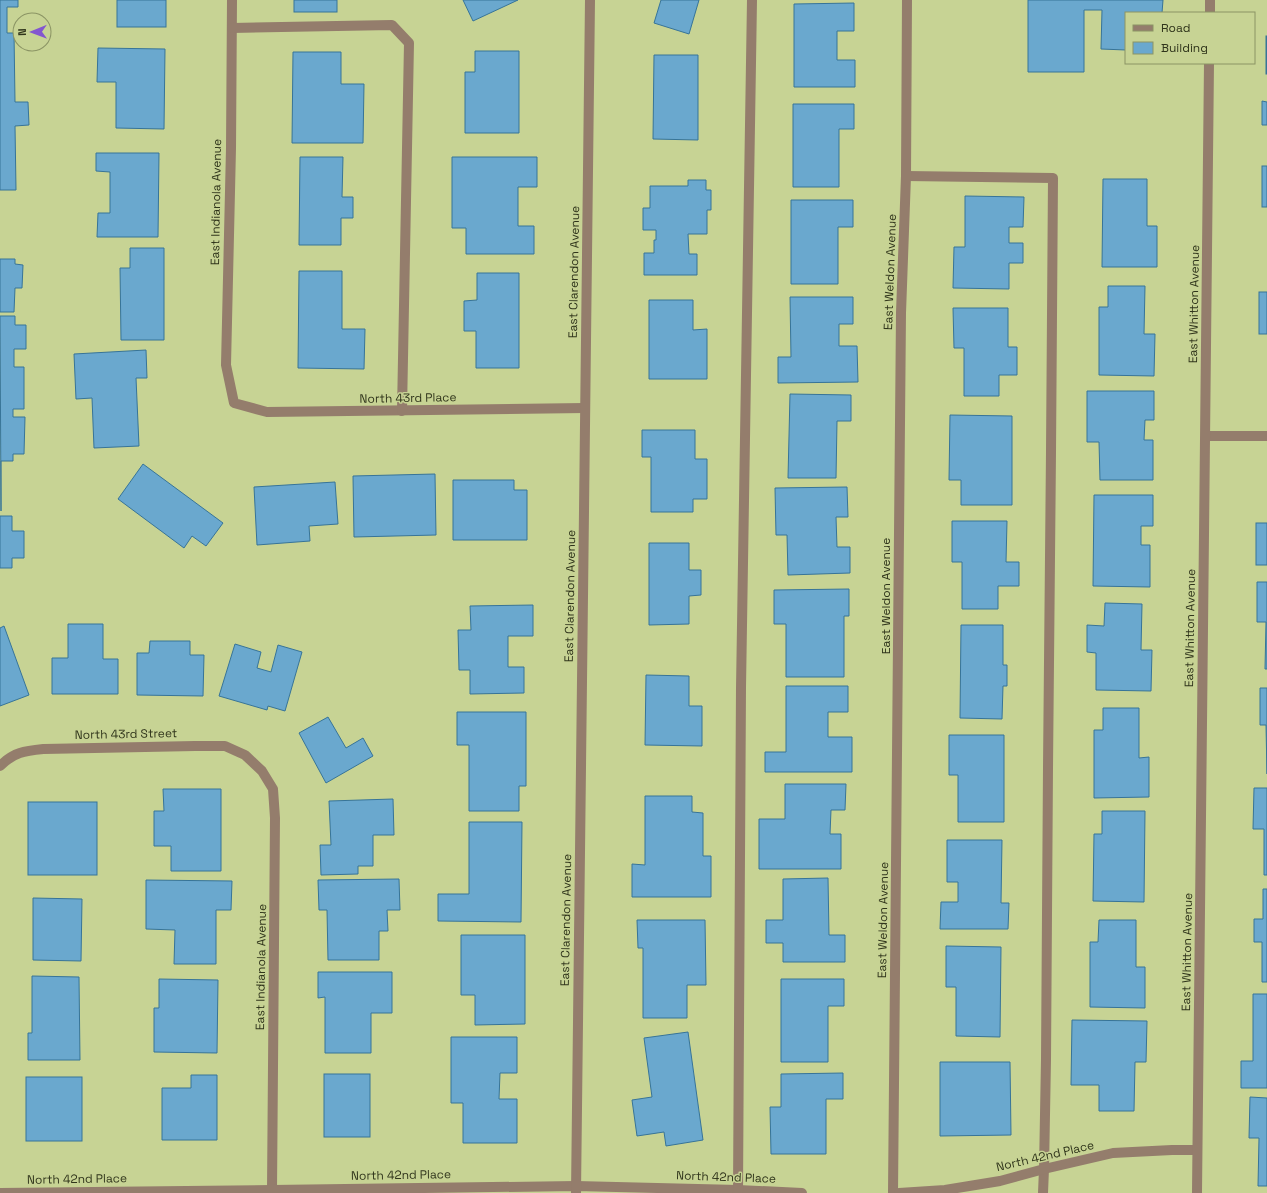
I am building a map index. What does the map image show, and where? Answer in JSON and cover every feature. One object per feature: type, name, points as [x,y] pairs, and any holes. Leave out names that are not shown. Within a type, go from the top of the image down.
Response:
[{"type":"street","name":"East Indianola Avenue","points":[[232,0],[231,148],[226,365],[234,403]]},
{"type":"street","name":"East Clarendon Avenue","points":[[576,1189],[590,0]]},
{"type":"street","points":[[738,1192],[741,688],[752,0]]},
{"type":"street","name":"East Weldon Avenue","points":[[893,1193],[901,313],[906,176],[908,0]]},
{"type":"street","points":[[1210,0],[1210,12]]},
{"type":"street","points":[[232,28],[392,25],[409,44],[402,411]]},
{"type":"street","name":"East Whitton Avenue","points":[[1197,1193],[1209,64]]},
{"type":"street","points":[[906,176],[1053,178],[1046,1060],[1043,1193]]},
{"type":"street","name":"North 43rd Place","points":[[234,403],[267,412],[585,408]]},
{"type":"street","points":[[1206,436],[1267,436]]},
{"type":"street","name":"North 43rd Street","points":[[4,762],[23,751],[44,750],[225,746],[245,755]]},
{"type":"street","name":"East Indianola Avenue","points":[[245,755],[262,772],[273,789],[275,818],[272,1190]]},
{"type":"street","name":"North 42nd Place","points":[[898,1193],[945,1190],[1000,1181],[1114,1153],[1197,1150]]},
{"type":"street","name":"North 42nd Place","points":[[0,1193],[576,1189],[802,1193]]},
{"type":"building","points":[[0,0],[18,0],[18,7],[7,7],[7,33],[12,33],[12,52],[14,52],[15,102],[28,102],[29,125],[15,126],[16,190],[0,190]]},
{"type":"building","points":[[117,0],[166,0],[166,27],[117,27]]},
{"type":"building","points":[[294,0],[337,0],[337,12],[294,12]]},
{"type":"building","points":[[463,0],[518,0],[473,21]]},
{"type":"building","points":[[661,0],[699,0],[689,34],[654,23]]},
{"type":"building","points":[[1028,0],[1163,0],[1162,12],[1125,12],[1125,50],[1101,49],[1102,10],[1084,10],[1084,72],[1028,72]]},
{"type":"building","points":[[854,3],[854,31],[837,31],[837,60],[855,60],[855,87],[794,87],[794,4]]},
{"type":"building","points":[[1267,36],[1267,74],[1266,74]]},
{"type":"building","points":[[98,48],[165,49],[164,129],[116,128],[116,82],[97,82]]},
{"type":"building","points":[[475,51],[519,51],[519,133],[465,133],[465,72],[475,72]]},
{"type":"building","points":[[293,52],[341,52],[341,84],[364,84],[363,143],[292,143]]},
{"type":"building","points":[[654,55],[698,55],[698,140],[653,139]]},
{"type":"building","points":[[1262,101],[1267,102],[1267,125],[1262,125]]},
{"type":"building","points":[[793,104],[854,104],[854,129],[839,129],[839,187],[793,187]]},
{"type":"building","points":[[96,153],[159,153],[158,237],[97,237],[98,213],[110,213],[110,172],[96,171]]},
{"type":"building","points":[[300,157],[343,157],[342,197],[353,197],[353,218],[341,218],[341,245],[299,245]]},
{"type":"building","points":[[452,157],[537,157],[537,187],[518,187],[518,226],[534,226],[534,254],[466,254],[466,228],[452,228]]},
{"type":"building","points":[[1262,166],[1267,166],[1267,207],[1262,207]]},
{"type":"building","points":[[1103,179],[1147,179],[1147,226],[1157,226],[1157,267],[1102,267]]},
{"type":"building","points":[[688,180],[706,180],[706,190],[711,190],[711,210],[707,210],[707,234],[688,234],[689,254],[697,254],[697,275],[644,275],[644,253],[654,253],[654,240],[656,240],[656,230],[643,230],[643,208],[650,208],[650,186],[688,186]]},
{"type":"building","points":[[965,196],[1024,197],[1023,227],[1009,227],[1009,243],[1023,243],[1023,263],[1009,263],[1009,289],[953,288],[954,247],[965,247]]},
{"type":"building","points":[[791,200],[853,200],[853,227],[838,227],[838,284],[791,284]]},
{"type":"building","points":[[130,248],[164,248],[164,340],[121,340],[120,268],[130,268]]},
{"type":"building","points":[[0,259],[15,259],[15,264],[23,265],[22,288],[15,288],[14,312],[0,312]]},
{"type":"building","points":[[299,271],[342,271],[342,329],[365,329],[364,369],[298,368]]},
{"type":"building","points":[[477,273],[519,273],[519,368],[476,368],[476,331],[464,331],[464,301],[477,300]]},
{"type":"building","points":[[1108,286],[1145,286],[1144,334],[1155,334],[1154,376],[1099,375],[1099,307],[1108,307]]},
{"type":"building","points":[[1259,292],[1267,292],[1267,334],[1259,334]]},
{"type":"building","points":[[790,297],[853,297],[853,324],[839,324],[839,346],[857,346],[858,382],[778,383],[778,357],[791,357]]},
{"type":"building","points":[[649,300],[693,300],[693,330],[707,329],[707,379],[649,379]]},
{"type":"building","points":[[953,308],[1008,308],[1008,347],[1017,347],[1017,375],[999,375],[999,396],[964,396],[964,348],[954,348]]},
{"type":"building","points":[[0,316],[15,316],[15,325],[26,325],[26,349],[14,349],[14,367],[24,367],[24,409],[13,409],[13,417],[25,417],[24,454],[13,454],[13,461],[1,461],[1,511]]},
{"type":"building","points":[[146,350],[147,378],[136,378],[139,446],[94,448],[92,398],[76,399],[74,354]]},
{"type":"building","points":[[1087,391],[1154,391],[1154,420],[1145,420],[1144,440],[1153,440],[1153,480],[1100,480],[1099,442],[1087,442]]},
{"type":"building","points":[[790,394],[851,395],[851,421],[837,421],[836,478],[788,478]]},
{"type":"building","points":[[950,415],[1012,416],[1012,505],[961,505],[961,480],[949,480]]},
{"type":"building","points":[[642,430],[695,430],[695,459],[707,459],[707,499],[693,499],[693,512],[651,512],[651,457],[642,457]]},
{"type":"building","points":[[143,464],[223,523],[206,546],[192,536],[184,548],[118,499]]},
{"type":"building","points":[[435,474],[436,535],[354,537],[353,476]]},
{"type":"building","points":[[453,480],[514,480],[514,490],[527,490],[527,540],[453,540]]},
{"type":"building","points":[[335,482],[338,524],[309,526],[310,541],[257,545],[254,487]]},
{"type":"building","points":[[847,487],[848,517],[836,517],[837,547],[850,547],[850,573],[788,575],[787,535],[776,535],[775,488]]},
{"type":"building","points":[[1094,495],[1153,495],[1153,526],[1141,526],[1141,545],[1150,545],[1150,587],[1093,586]]},
{"type":"building","points":[[0,516],[12,516],[12,531],[24,531],[24,558],[12,558],[12,568],[0,568]]},
{"type":"building","points":[[952,521],[1007,521],[1006,562],[1019,562],[1019,586],[998,586],[998,609],[962,609],[962,562],[952,562]]},
{"type":"building","points":[[1256,523],[1267,523],[1267,565],[1256,565]]},
{"type":"building","points":[[649,543],[689,543],[689,570],[701,570],[701,595],[689,596],[689,624],[649,625]]},
{"type":"building","points":[[1257,582],[1267,582],[1267,669],[1265,669],[1266,622],[1257,622]]},
{"type":"building","points":[[849,589],[849,616],[844,616],[844,677],[786,677],[786,624],[774,624],[774,590]]},
{"type":"building","points":[[1105,603],[1142,604],[1141,650],[1152,650],[1151,691],[1096,690],[1096,653],[1087,652],[1087,625],[1104,626]]},
{"type":"building","points":[[533,605],[533,636],[508,636],[508,667],[524,667],[524,693],[470,694],[470,670],[459,670],[458,630],[471,630],[470,606]]},
{"type":"building","points":[[68,624],[103,624],[103,659],[118,659],[118,694],[52,694],[52,658],[68,658]]},
{"type":"building","points":[[961,625],[1003,625],[1003,665],[1007,665],[1007,686],[1003,686],[1002,719],[960,718]]},
{"type":"building","points":[[4,626],[29,695],[0,706],[0,628]]},
{"type":"building","points":[[150,641],[190,641],[190,655],[204,655],[203,696],[137,695],[137,653],[149,653]]},
{"type":"building","points":[[235,644],[261,652],[257,668],[271,672],[278,645],[302,652],[285,711],[268,706],[267,710],[219,696]]},
{"type":"building","points":[[646,675],[689,676],[689,706],[702,706],[702,746],[645,745]]},
{"type":"building","points":[[786,686],[848,686],[848,712],[828,712],[828,737],[852,737],[852,772],[765,772],[765,752],[786,752]]},
{"type":"building","points":[[1260,688],[1267,688],[1267,774],[1266,725],[1260,725]]},
{"type":"building","points":[[1103,708],[1139,708],[1139,758],[1149,757],[1149,797],[1094,798],[1094,730],[1103,730]]},
{"type":"building","points":[[457,712],[526,712],[526,786],[519,786],[519,811],[469,811],[469,745],[457,745]]},
{"type":"building","points":[[328,717],[346,748],[363,738],[373,756],[326,783],[299,733]]},
{"type":"building","points":[[949,735],[1004,735],[1004,822],[958,822],[958,775],[949,775]]},
{"type":"building","points":[[785,784],[846,784],[845,810],[831,810],[830,834],[841,834],[841,869],[759,869],[759,819],[785,819]]},
{"type":"building","points":[[1254,788],[1267,788],[1267,875],[1264,875],[1264,829],[1253,829]]},
{"type":"building","points":[[163,789],[221,789],[221,871],[171,871],[171,846],[154,846],[154,811],[164,811]]},
{"type":"building","points":[[645,796],[692,796],[692,812],[703,813],[703,856],[711,856],[711,897],[632,897],[632,864],[645,865]]},
{"type":"building","points":[[393,799],[394,835],[373,835],[373,866],[358,866],[358,874],[321,875],[320,845],[331,845],[329,801]]},
{"type":"building","points":[[28,802],[97,802],[97,875],[28,875]]},
{"type":"building","points":[[1102,811],[1145,811],[1144,902],[1093,901],[1094,834],[1102,834]]},
{"type":"building","points":[[469,822],[522,822],[521,922],[438,921],[438,894],[469,894]]},
{"type":"building","points":[[947,840],[1002,840],[1001,903],[1009,903],[1008,929],[940,929],[941,902],[958,902],[958,882],[947,882]]},
{"type":"building","points":[[828,878],[829,935],[845,935],[845,962],[783,962],[783,943],[766,943],[766,920],[783,920],[783,879]]},
{"type":"building","points":[[399,879],[400,910],[387,910],[388,931],[379,931],[379,960],[328,960],[327,910],[319,910],[318,880]]},
{"type":"building","points":[[146,880],[232,881],[231,910],[216,910],[216,964],[174,964],[175,930],[146,929]]},
{"type":"building","points":[[1263,889],[1267,889],[1267,982],[1262,982],[1262,942],[1254,942],[1254,919],[1263,919]]},
{"type":"building","points":[[33,898],[82,899],[81,961],[33,960]]},
{"type":"building","points":[[637,920],[705,920],[706,985],[687,985],[687,1018],[643,1018],[643,948],[638,948]]},
{"type":"building","points":[[1099,920],[1136,920],[1136,967],[1145,967],[1145,1008],[1090,1007],[1090,942],[1098,942]]},
{"type":"building","points":[[461,935],[525,935],[525,1024],[475,1025],[475,995],[461,995]]},
{"type":"building","points":[[946,946],[1001,947],[1000,1037],[956,1036],[956,987],[946,987]]},
{"type":"building","points":[[318,972],[392,972],[392,1013],[371,1013],[371,1053],[325,1053],[325,997],[318,998]]},
{"type":"building","points":[[32,976],[79,977],[80,1060],[28,1060],[28,1033],[32,1033]]},
{"type":"building","points":[[159,979],[218,980],[217,1053],[154,1052],[154,1008],[159,1008]]},
{"type":"building","points":[[781,979],[844,979],[844,1006],[828,1006],[828,1062],[781,1062]]},
{"type":"building","points":[[1253,994],[1267,994],[1267,1088],[1241,1088],[1241,1061],[1253,1061]]},
{"type":"building","points":[[1072,1020],[1147,1021],[1146,1062],[1135,1062],[1134,1111],[1099,1111],[1099,1085],[1071,1085]]},
{"type":"building","points":[[688,1032],[703,1140],[666,1146],[664,1132],[637,1136],[632,1100],[652,1097],[644,1038]]},
{"type":"building","points":[[451,1037],[517,1037],[517,1073],[500,1073],[499,1099],[517,1099],[517,1143],[463,1143],[463,1103],[451,1103]]},
{"type":"building","points":[[940,1062],[1010,1062],[1011,1135],[940,1136]]},
{"type":"building","points":[[843,1073],[843,1099],[826,1099],[826,1154],[771,1154],[770,1107],[781,1107],[781,1074]]},
{"type":"building","points":[[324,1074],[370,1074],[370,1137],[324,1137]]},
{"type":"building","points":[[191,1075],[217,1075],[217,1140],[162,1140],[162,1088],[191,1088]]},
{"type":"building","points":[[26,1077],[82,1077],[82,1141],[26,1141]]},
{"type":"building","points":[[1250,1097],[1267,1098],[1267,1186],[1258,1186],[1259,1138],[1249,1138]]}]
